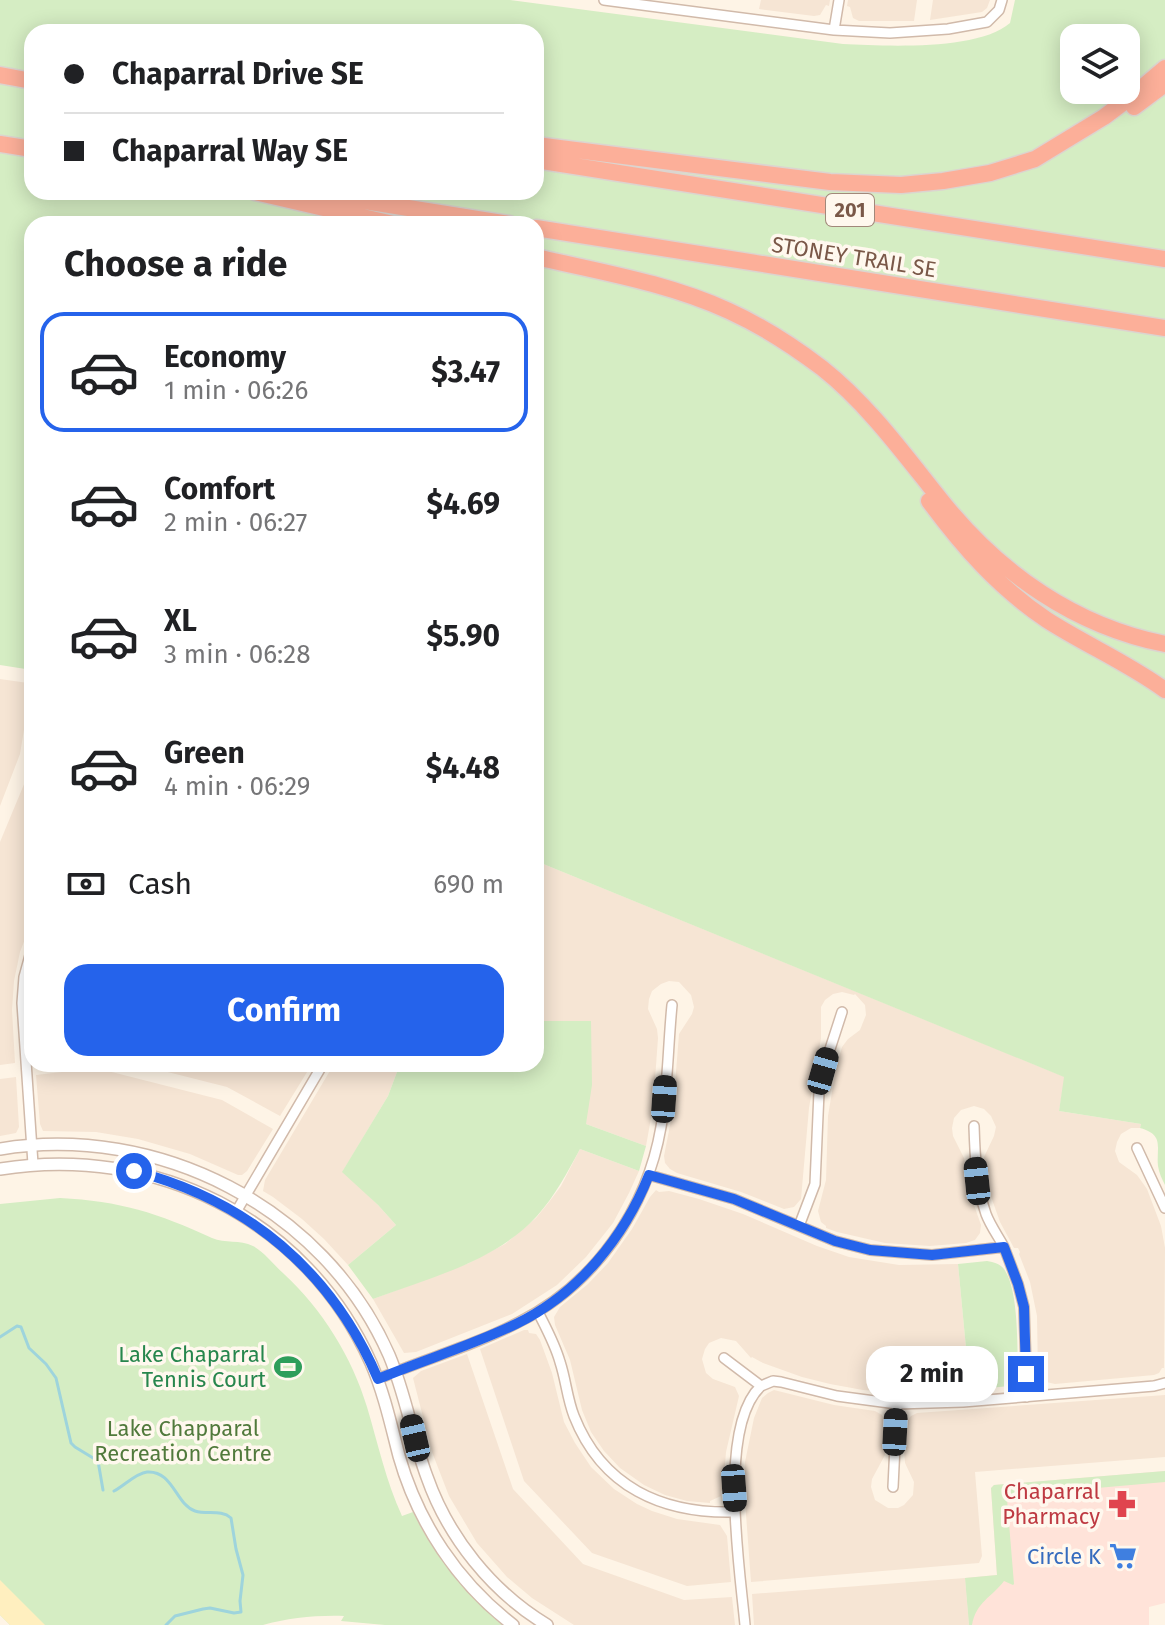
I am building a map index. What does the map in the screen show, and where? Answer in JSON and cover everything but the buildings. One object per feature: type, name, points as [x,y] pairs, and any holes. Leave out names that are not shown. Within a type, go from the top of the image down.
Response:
[{"type":"highway","points":[[1035,159],[1104,117],[1165,68]]},
{"type":"highway","points":[[0,75],[24,80]]},
{"type":"highway","points":[[544,146],[862,185],[954,180],[1035,159],[1076,142],[1165,84]]},
{"type":"highway","points":[[0,144],[24,148]]},
{"type":"highway","name":"STONEY TRAIL SE","points":[[544,161],[1165,259]]},
{"type":"highway","points":[[290,200],[358,216]]},
{"type":"highway","points":[[358,200],[459,216]]},
{"type":"highway","name":"STONEY TRAIL SE","points":[[544,229],[1165,328]]},
{"type":"highway","points":[[544,259],[688,295],[728,310],[793,347],[850,393],[893,440],[954,516],[1008,569],[1042,595],[1075,614],[1111,629],[1165,644]]},
{"type":"highway","points":[[850,393],[955,536],[995,578],[1046,619],[1165,690]]},
{"type":"street","points":[[604,0],[666,4],[834,30],[890,33],[987,22],[996,15],[1002,0]]},
{"type":"street","points":[[834,30],[839,0]]},
{"type":"street","points":[[24,977],[24,1031]]},
{"type":"street","points":[[378,1379],[497,1333],[538,1312],[573,1285],[609,1247],[629,1217],[656,1154],[663,1114],[672,1005]]},
{"type":"street","points":[[799,1226],[815,1184],[819,1092],[842,1012]]},
{"type":"street","points":[[27,1072],[33,1164]]},
{"type":"street","points":[[236,1212],[318,1072]]},
{"type":"street","points":[[974,1126],[981,1197],[987,1217],[1004,1247],[1024,1307],[1027,1397]]},
{"type":"street","points":[[0,1149],[32,1145],[86,1145],[147,1155],[204,1174],[246,1195],[301,1236],[339,1275],[373,1324],[395,1371],[427,1477],[449,1525],[495,1584],[547,1625]]},
{"type":"street","points":[[1137,1148],[1165,1208]]},
{"type":"street","points":[[0,1169],[33,1164],[82,1164],[134,1171],[204,1195],[236,1212],[276,1240],[317,1279],[347,1320],[367,1355],[389,1412],[409,1485],[428,1526],[466,1581],[513,1625]]},
{"type":"street","points":[[649,1175],[734,1199],[851,1246],[932,1255],[1004,1247]]},
{"type":"street","points":[[538,1312],[557,1351],[569,1402],[579,1427],[604,1465],[635,1490],[661,1503],[690,1510],[735,1512]]},
{"type":"street","points":[[724,1358],[761,1386]]},
{"type":"street","points":[[745,1625],[734,1488],[737,1448],[747,1410],[751,1398],[761,1386],[773,1381],[837,1396],[897,1404],[928,1404],[1165,1383]]},
{"type":"street","points":[[893,1487],[897,1404]]},
{"type":"shaded area","points":[[761,0],[830,0],[829,6],[826,5],[820,15],[814,16],[759,9]]},
{"type":"shaded area","points":[[848,0],[917,0],[914,21],[859,21],[853,18],[847,6]]},
{"type":"shaded area","points":[[933,0],[990,0],[982,12],[930,20]]},
{"type":"shaded area","points":[[0,679],[24,682],[24,730],[20,754],[0,806]]},
{"type":"shaded area","points":[[24,784],[24,942],[14,981],[15,1063],[0,1065],[0,842]]},
{"type":"shaded area","points":[[544,864],[1065,1077],[1059,1111],[1141,1124],[1140,1128],[1131,1128],[1121,1134],[1115,1151],[1119,1162],[1137,1175],[1147,1189],[1161,1226],[1165,1248],[1164,1368],[1154,1375],[1055,1384],[1042,1381],[1038,1375],[1037,1316],[1030,1282],[1020,1252],[1014,1248],[1000,1222],[988,1188],[984,1157],[996,1127],[984,1109],[974,1106],[961,1110],[954,1118],[952,1128],[964,1158],[981,1225],[975,1240],[930,1246],[885,1243],[837,1232],[826,1228],[821,1222],[818,1211],[826,1180],[828,1116],[836,1068],[842,1047],[860,1030],[866,1015],[865,1005],[855,994],[833,994],[821,1007],[821,1038],[809,1108],[801,1199],[794,1207],[784,1209],[741,1192],[677,1173],[665,1163],[679,1034],[694,1007],[691,995],[679,982],[661,984],[652,991],[649,999],[648,1009],[658,1038],[653,1107],[646,1146],[586,1124],[590,1021],[544,1021]]},
{"type":"shaded area","points":[[112,1072],[222,1100],[273,1129],[242,1175],[190,1154],[138,1139],[96,1132],[43,1131],[36,1075]]},
{"type":"shaded area","points":[[168,1072],[307,1072],[280,1116],[227,1087]]},
{"type":"shaded area","points":[[329,1072],[397,1072],[388,1096],[343,1171],[396,1225],[348,1265],[302,1219],[263,1191],[265,1180]]},
{"type":"shaded area","points":[[16,1077],[19,1127],[16,1133],[0,1136],[0,1079]]},
{"type":"shaded area","points":[[580,1149],[639,1171],[613,1223],[586,1257],[557,1285],[512,1314],[416,1352],[404,1353],[373,1299],[469,1263],[505,1244],[536,1218],[549,1202]]},
{"type":"shaded area","points":[[656,1190],[699,1199],[743,1214],[849,1257],[899,1265],[958,1264],[970,1390],[905,1393],[830,1384],[751,1358],[736,1341],[721,1338],[709,1343],[702,1359],[706,1373],[735,1387],[739,1396],[726,1452],[721,1496],[710,1503],[687,1501],[644,1485],[620,1468],[591,1432],[554,1317],[560,1307],[608,1263]]},
{"type":"shaded area","points":[[524,1330],[536,1334],[540,1340],[564,1422],[591,1467],[614,1489],[652,1511],[677,1519],[720,1525],[727,1536],[731,1582],[687,1586],[592,1553],[524,1481],[480,1349]]},
{"type":"shaded area","points":[[467,1354],[513,1489],[583,1564],[684,1600],[732,1597],[735,1625],[574,1625],[532,1598],[507,1577],[477,1543],[449,1496],[432,1452],[413,1378],[421,1371]]},
{"type":"shaded area","points":[[774,1390],[882,1415],[887,1426],[885,1455],[871,1487],[875,1500],[888,1508],[904,1505],[913,1495],[914,1482],[905,1463],[904,1451],[906,1423],[917,1413],[1165,1395],[1165,1457],[975,1472],[982,1556],[979,1563],[751,1582],[745,1462],[754,1418],[762,1398]]},
{"type":"shaded area","points":[[1165,1471],[1165,1603],[1149,1607],[1149,1625],[969,1625],[965,1578],[997,1575],[991,1488],[994,1485]]},
{"type":"shaded area","points":[[965,1578],[969,1625],[754,1625],[752,1594]]},
{"type":"green space","points":[[0,0],[510,0],[843,44],[906,46],[954,42],[995,32],[1010,23],[1015,0],[1165,0],[1165,1185],[1158,1169],[1156,1138],[1140,1128],[1141,1124],[1059,1111],[1064,1077],[544,864],[544,216],[24,216],[24,669],[0,665]]},
{"type":"green space","points":[[544,1021],[591,1021],[592,1085],[586,1124],[646,1146],[639,1171],[580,1149],[549,1200],[520,1232],[460,1267],[373,1299],[348,1265],[396,1225],[342,1172],[388,1096],[397,1072],[544,1072]]},
{"type":"green space","name":"Lake Chapparal Recreation Centre","points":[[60,1198],[138,1210],[217,1240],[248,1244],[265,1255],[311,1303],[344,1352],[361,1388],[402,1516],[413,1512],[452,1573],[502,1625],[385,1625],[341,1621],[344,1616],[334,1616],[263,1625],[10,1625],[0,1615],[0,1204]]},
{"type":"green space","points":[[987,1261],[1004,1269],[1009,1278],[1016,1319],[1018,1373],[1009,1386],[970,1390],[958,1264]]},
{"type":"green space","points":[[1165,1471],[1165,1482],[1063,1491],[1062,1485],[1044,1486],[1043,1492],[1037,1493],[1037,1496],[1007,1499],[1014,1584],[1004,1581],[981,1605],[972,1625],[969,1625],[965,1578],[997,1575],[991,1488],[994,1485]]},
{"type":"sand","points":[[0,1580],[45,1625],[10,1625],[0,1615]]},
{"type":"waterway","points":[[0,1337],[17,1326],[21,1327],[29,1348],[56,1378],[71,1443],[98,1461],[103,1490]]},
{"type":"waterway","points":[[114,1491],[139,1475],[156,1473],[169,1482],[189,1508],[231,1518],[243,1575],[241,1612],[203,1609],[175,1616],[166,1625]]},
{"type":"place","name":"Lake Chaparral Tennis Court","points":[[288,1367]]},
{"type":"place","name":"Chaparral Pharmacy","points":[[1122,1504]]},
{"type":"place","name":"Circle K","points":[[1123,1556]]},
{"type":"route","points":[[134,1171],[176,1183],[217,1201],[276,1240],[307,1268],[339,1308],[378,1379],[497,1333],[557,1299],[594,1266],[609,1247],[629,1217],[649,1175],[734,1199],[835,1241],[870,1250],[932,1255],[1004,1247],[1024,1307],[1026,1374]]}]
